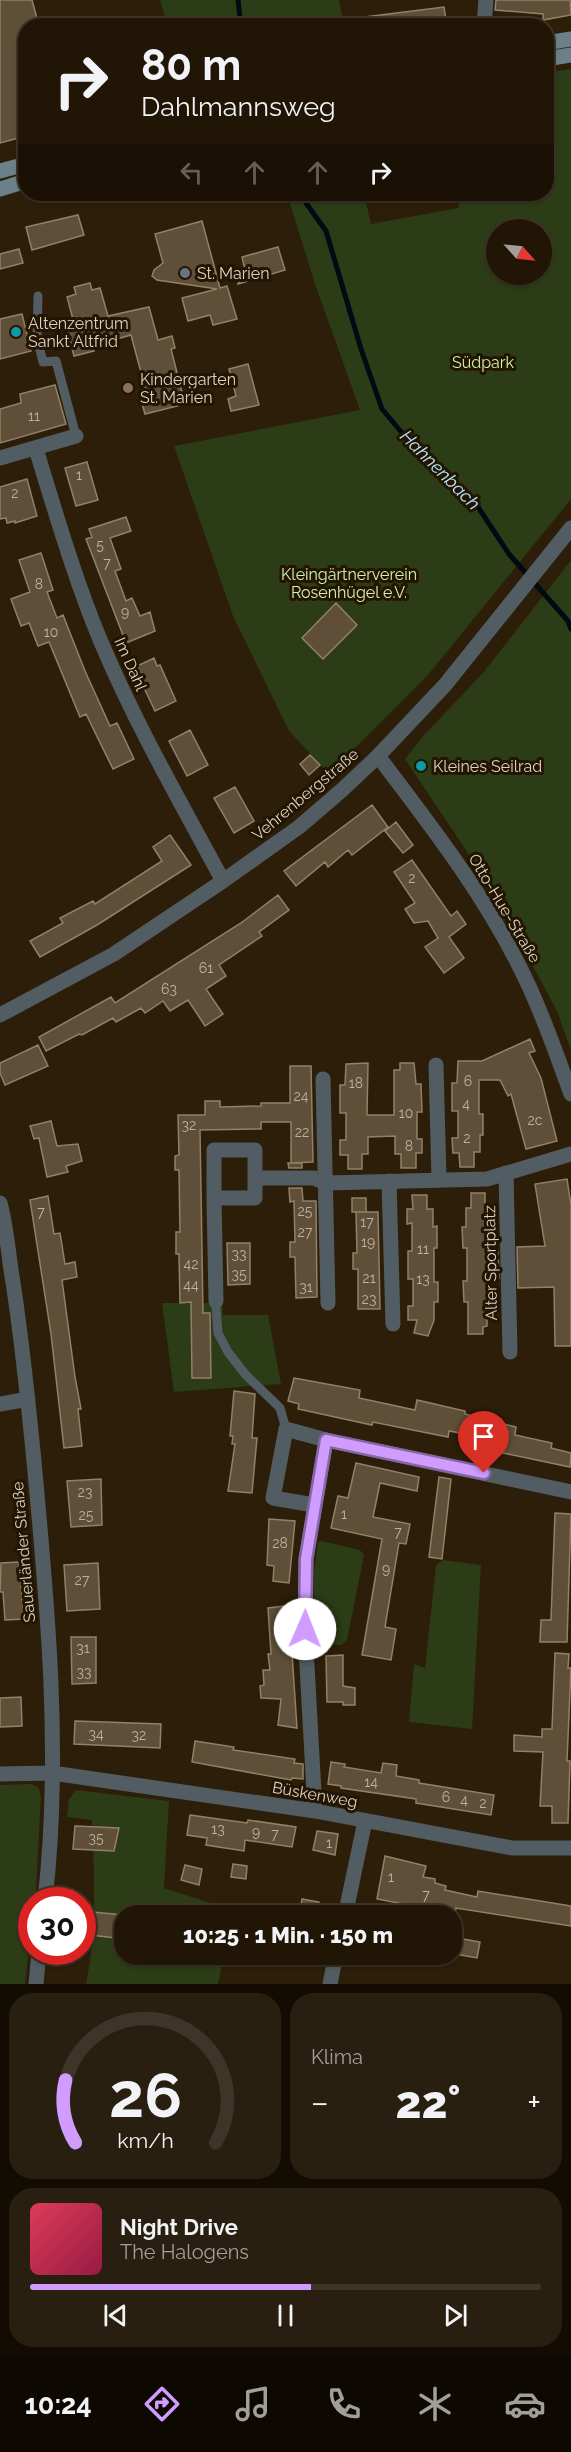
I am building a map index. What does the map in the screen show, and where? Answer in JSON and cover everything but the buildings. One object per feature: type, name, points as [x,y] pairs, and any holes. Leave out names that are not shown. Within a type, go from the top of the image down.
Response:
[{"type":"main road","points":[[554,42],[571,39]]},
{"type":"main road","points":[[554,58],[571,55]]},
{"type":"main road","points":[[0,171],[18,166]]},
{"type":"main road","points":[[0,189],[18,183]]},
{"type":"street","points":[[485,18],[486,0]]},
{"type":"street","points":[[0,458],[76,436]]},
{"type":"street","name":"Im Dahl","points":[[36,448],[67,550],[101,641],[137,720],[223,881]]},
{"type":"street","name":"Vehrenbergstraße","points":[[0,1015],[114,954],[299,827],[378,756],[446,685],[571,528]]},
{"type":"street","name":"Otto-Hue-Straße","points":[[378,756],[462,869],[503,936],[540,1012],[571,1094]]},
{"type":"street","points":[[436,1065],[439,1180]]},
{"type":"street","points":[[323,1079],[328,1303]]},
{"type":"street","points":[[214,1198],[255,1198],[255,1150],[214,1150],[214,1198],[216,1304]]},
{"type":"street","points":[[255,1178],[314,1178],[326,1182],[487,1179],[571,1154]]},
{"type":"street","name":"Alter Sportplatz","points":[[506,1173],[510,1352]]},
{"type":"street","points":[[389,1181],[393,1324]]},
{"type":"street","name":"Sauerländer Straße","points":[[0,1203],[16,1300],[45,1570],[52,1773],[47,1887]]},
{"type":"street","points":[[0,1404],[28,1399]]},
{"type":"street","points":[[314,1505],[273,1498],[286,1429],[326,1440],[571,1492]]},
{"type":"street","points":[[315,1810],[305,1629],[306,1559],[326,1440]]},
{"type":"street","name":"Büskenweg","points":[[0,1774],[52,1773],[315,1810],[512,1848],[571,1848]]},
{"type":"street","points":[[347,1905],[365,1821]]},
{"type":"street","points":[[36,1984],[38,1965]]},
{"type":"street","points":[[330,1984],[334,1965]]},
{"type":"lane","points":[[38,296],[37,338],[43,362],[56,361],[76,436]]},
{"type":"lane","points":[[216,1304],[218,1333],[228,1352],[245,1374],[280,1408],[286,1429]]},
{"type":"green space","points":[[160,0],[339,0],[343,18],[165,18]]},
{"type":"green space","points":[[571,69],[571,499],[428,675],[329,774],[289,731],[233,616],[174,446],[360,410],[315,284],[289,201],[366,201],[371,224],[459,208],[458,201],[554,201],[554,72]]},
{"type":"green space","points":[[571,560],[571,1050],[557,1011],[490,886],[405,759],[425,734],[483,673]]},
{"type":"green space","points":[[162,1303],[222,1303],[223,1315],[268,1315],[281,1384],[174,1392]]},
{"type":"green space","points":[[318,1542],[360,1550],[364,1555],[347,1640],[341,1645],[313,1644],[314,1572]]},
{"type":"green space","points":[[443,1560],[481,1565],[472,1729],[409,1722],[414,1664],[425,1668],[436,1565]]},
{"type":"green space","points":[[31,1784],[38,1787],[41,1796],[36,1887],[18,1887],[18,1965],[27,1965],[25,1984],[0,1984],[0,1785]]},
{"type":"green space","points":[[76,1790],[169,1801],[164,1888],[217,1905],[114,1905],[114,1965],[222,1965],[218,1984],[86,1984],[89,1965],[96,1965],[96,1887],[94,1887],[92,1820],[67,1817],[69,1799]]},
{"type":"waterway","name":"Hahnenbach","points":[[238,0],[240,18]]},
{"type":"waterway","name":"Hahnenbach","points":[[306,201],[326,231],[361,349],[382,409],[423,458],[476,504],[509,554],[568,621],[571,629]]},
{"type":"place","name":"St. Marien","points":[[185,273]]},
{"type":"place","name":"Altenzentrum Sankt Altfrid","points":[[16,332]]},
{"type":"place","name":"Kindergarten St. Marien","points":[[128,388]]},
{"type":"place","name":"Kleines Seilrad","points":[[421,766]]},
{"type":"route","points":[[305,1629],[306,1559],[326,1440],[484,1473]]},
{"type":"park label","name":"Südpark","points":[[483,362]]},
{"type":"park label","name":"Kleingärtnerverein Rosenhügel e.V.","points":[[349,583]]}]
